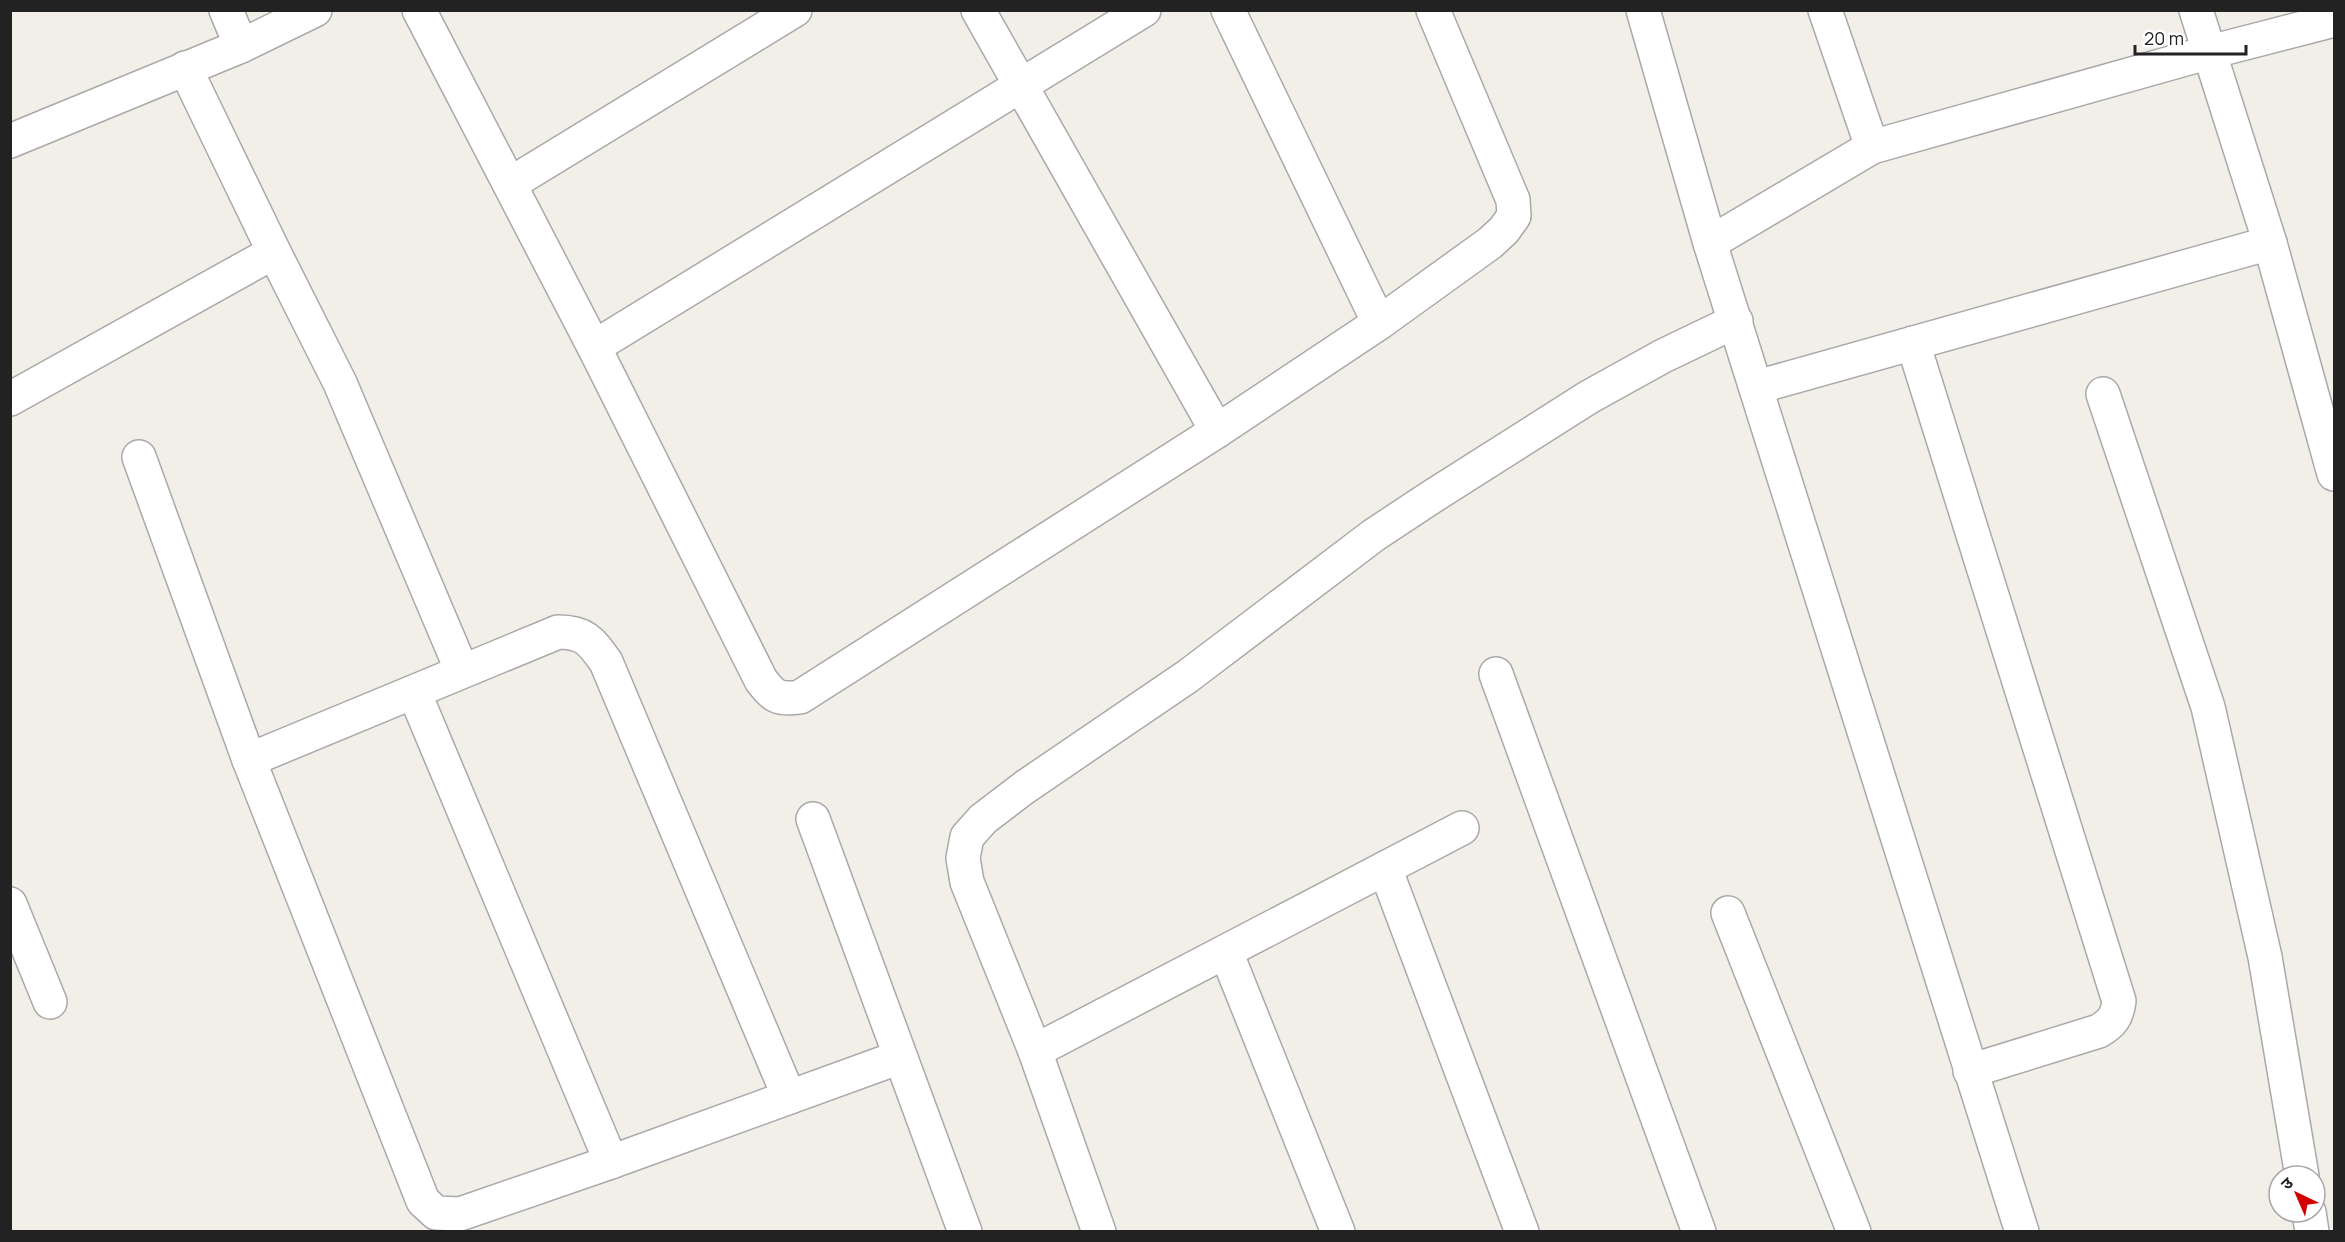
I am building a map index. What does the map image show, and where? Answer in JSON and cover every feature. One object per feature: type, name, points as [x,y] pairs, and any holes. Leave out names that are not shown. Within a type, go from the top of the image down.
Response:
[{"type":"street","points":[[225,10],[241,46]]},
{"type":"street","points":[[10,141],[241,46],[315,10]]},
{"type":"street","points":[[419,10],[594,347],[761,680],[771,692],[783,699],[800,697],[1217,431],[1379,324],[1490,243],[1504,230],[1514,216],[1513,200],[1433,10]]},
{"type":"street","points":[[510,184],[795,10]]},
{"type":"street","points":[[978,10],[1217,431]]},
{"type":"street","points":[[594,347],[1144,10]]},
{"type":"street","points":[[1228,10],[1379,324]]},
{"type":"street","points":[[1643,10],[1710,243],[2022,1232]]},
{"type":"street","points":[[1825,10],[1872,147]]},
{"type":"street","points":[[2196,10],[2270,243],[2334,474]]},
{"type":"street","points":[[1710,243],[1872,147],[2210,52],[2334,20]]},
{"type":"street","points":[[184,68],[340,383],[462,671]]},
{"type":"street","points":[[1757,387],[2270,243]]},
{"type":"street","points":[[10,399],[274,252]]},
{"type":"street","points":[[1099,1232],[1035,1051],[967,882],[963,858],[967,837],[983,819],[1025,787],[1188,676],[1374,535],[1589,398],[1663,356],[1736,321]]},
{"type":"street","points":[[1913,343],[2119,1001],[2117,1016],[2099,1031],[1970,1071]]},
{"type":"street","points":[[2103,393],[2208,707],[2265,957],[2300,1164]]},
{"type":"street","points":[[139,457],[249,760],[423,1201],[436,1213],[459,1214],[611,1162],[900,1057]]},
{"type":"street","points":[[249,760],[558,632],[576,632],[595,646],[606,662],[789,1097]]},
{"type":"street","points":[[1496,674],[1700,1232]]},
{"type":"street","points":[[414,692],[611,1162]]},
{"type":"street","points":[[813,819],[965,1232]]},
{"type":"street","points":[[1035,1051],[1462,828]]},
{"type":"street","points":[[1385,868],[1522,1232]]},
{"type":"street","points":[[10,904],[50,1002]]},
{"type":"street","points":[[1728,913],[1854,1232]]},
{"type":"street","points":[[1226,952],[1338,1232]]}]
